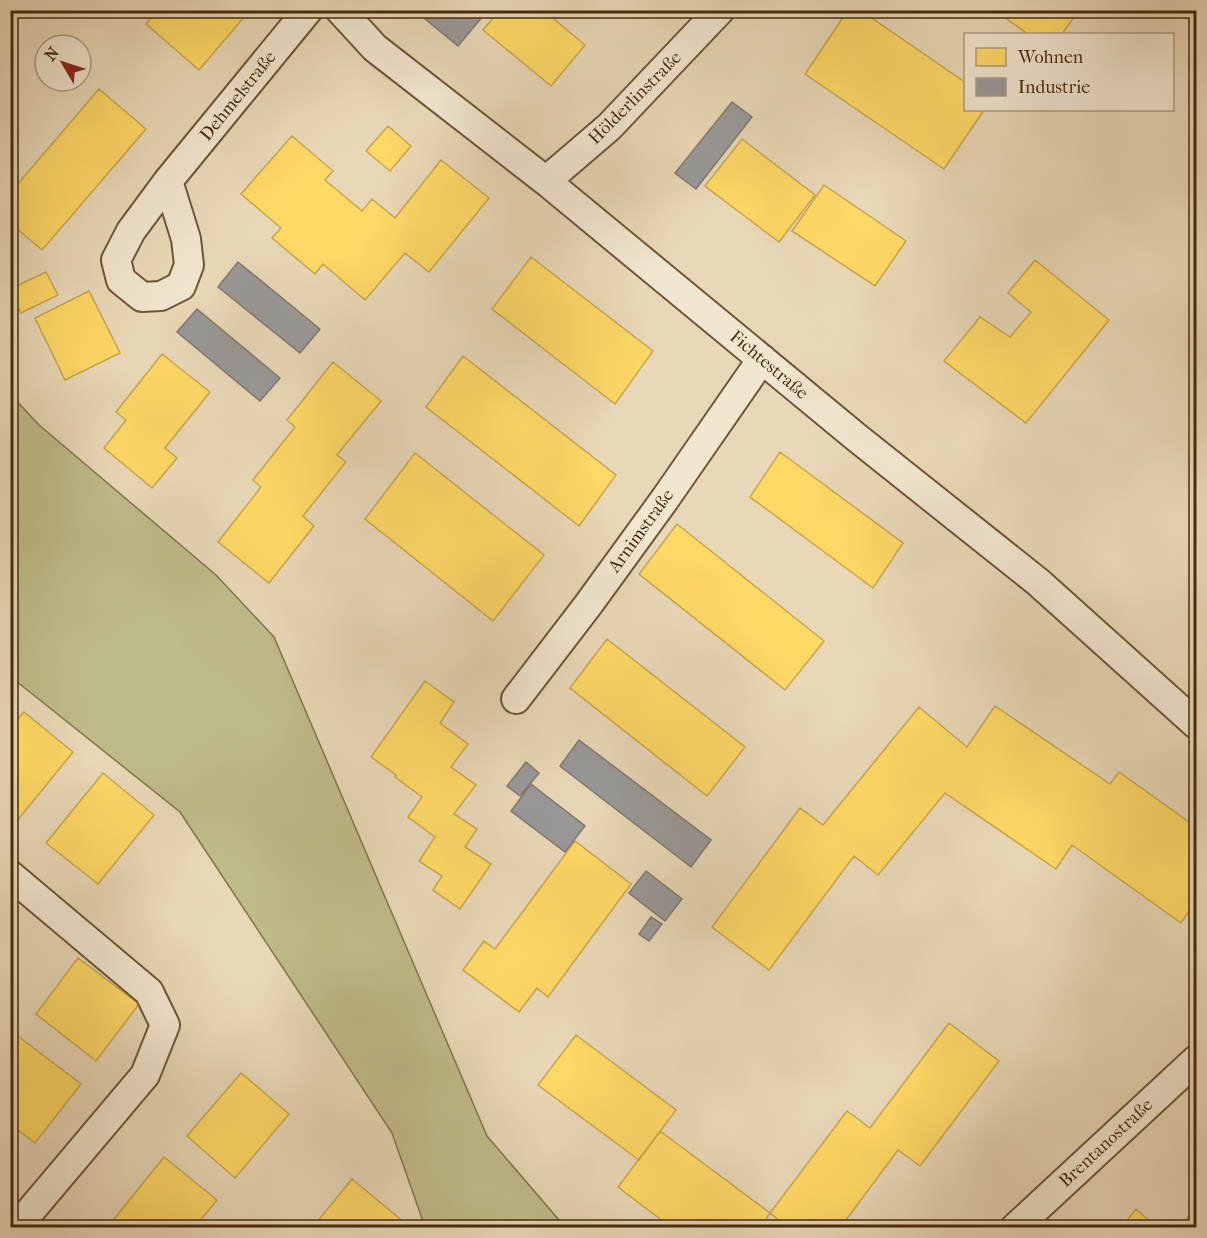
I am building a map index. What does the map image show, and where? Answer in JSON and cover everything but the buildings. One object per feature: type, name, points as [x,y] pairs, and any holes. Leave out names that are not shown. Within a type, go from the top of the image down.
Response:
[{"type":"street","name":"Dehmelstraße","points":[[168,181],[308,10]]},
{"type":"street","name":"Fichtestraße","points":[[340,10],[375,48],[546,181],[856,437],[1038,582],[1197,724]]},
{"type":"street","name":"Hölderlinstraße","points":[[546,181],[609,127],[720,10]]},
{"type":"street","name":"Arnimstraße","points":[[516,699],[644,528],[762,359]]},
{"type":"street","points":[[10,875],[149,992],[165,1025],[145,1075],[16,1227]]},
{"type":"street","name":"Brentanostraße","points":[[1015,1227],[1197,1059]]},
{"type":"shaded area","points":[[11,395],[39,425],[216,575],[274,637],[487,1136],[565,1227],[425,1227],[392,1133],[180,812],[11,677]]}]
